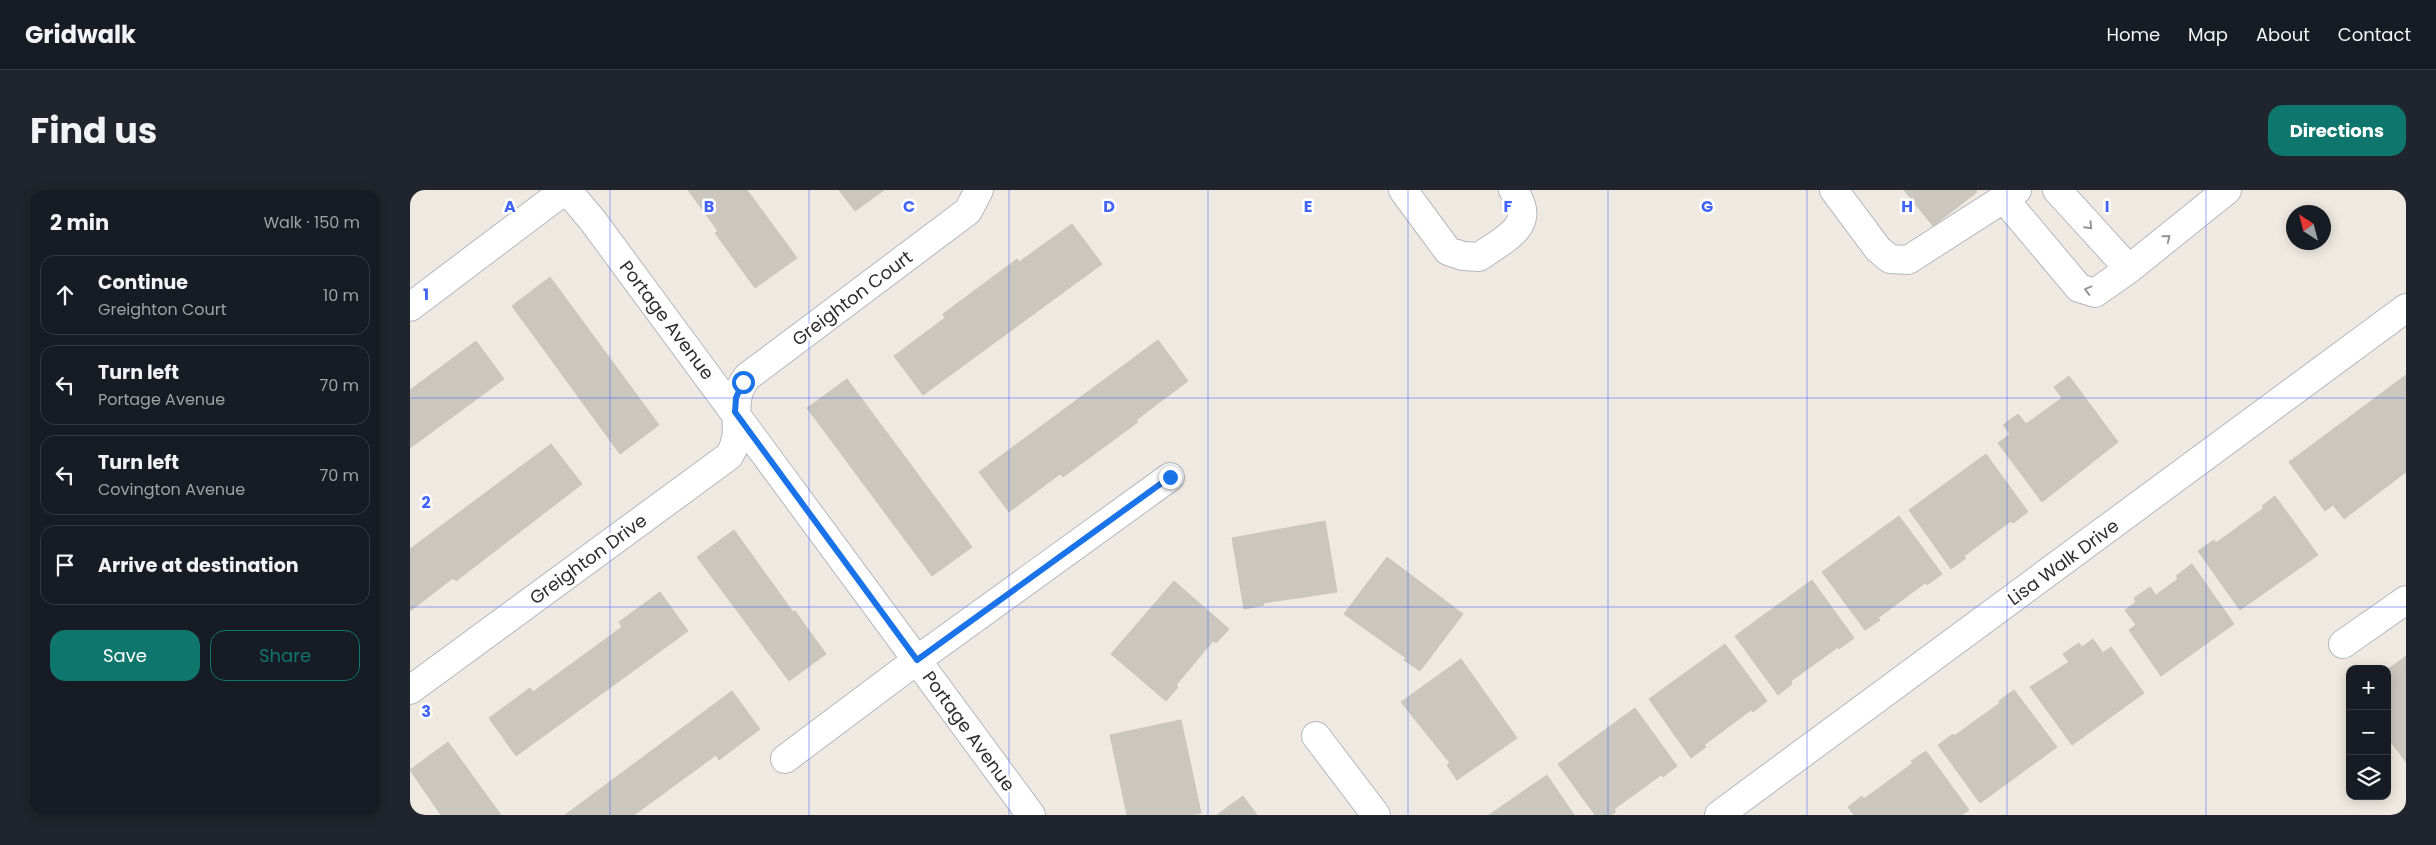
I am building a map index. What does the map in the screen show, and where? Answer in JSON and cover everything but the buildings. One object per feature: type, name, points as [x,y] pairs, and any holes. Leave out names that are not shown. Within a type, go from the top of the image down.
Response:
[{"type":"street","name":"Portage Avenue","points":[[410,307],[566,190],[593,221],[1032,815]]},
{"type":"street","name":"Greighton Court","points":[[735,412],[736,398],[747,377],[968,211],[979,190]]},
{"type":"street","points":[[1403,190],[1448,251],[1463,256],[1479,258],[1520,227],[1524,214],[1522,202],[1513,190]]},
{"type":"street","points":[[1834,190],[1878,250],[1890,259],[1908,260],[2011,195],[2080,288],[2095,293],[2129,269],[2227,190]]},
{"type":"street","points":[[2056,190],[2129,269]]},
{"type":"street","name":"Lisa Walk Drive","points":[[1719,815],[2406,308]]},
{"type":"street","name":"Greighton Drive","points":[[410,690],[729,456],[738,434],[735,412]]},
{"type":"street","points":[[785,760],[917,660],[1170,477]]},
{"type":"street","points":[[2344,644],[2406,600]]},
{"type":"street","points":[[1316,736],[1376,815]]},
{"type":"route","points":[[743,382],[736,398],[735,412],[917,660],[1170,477]]}]
